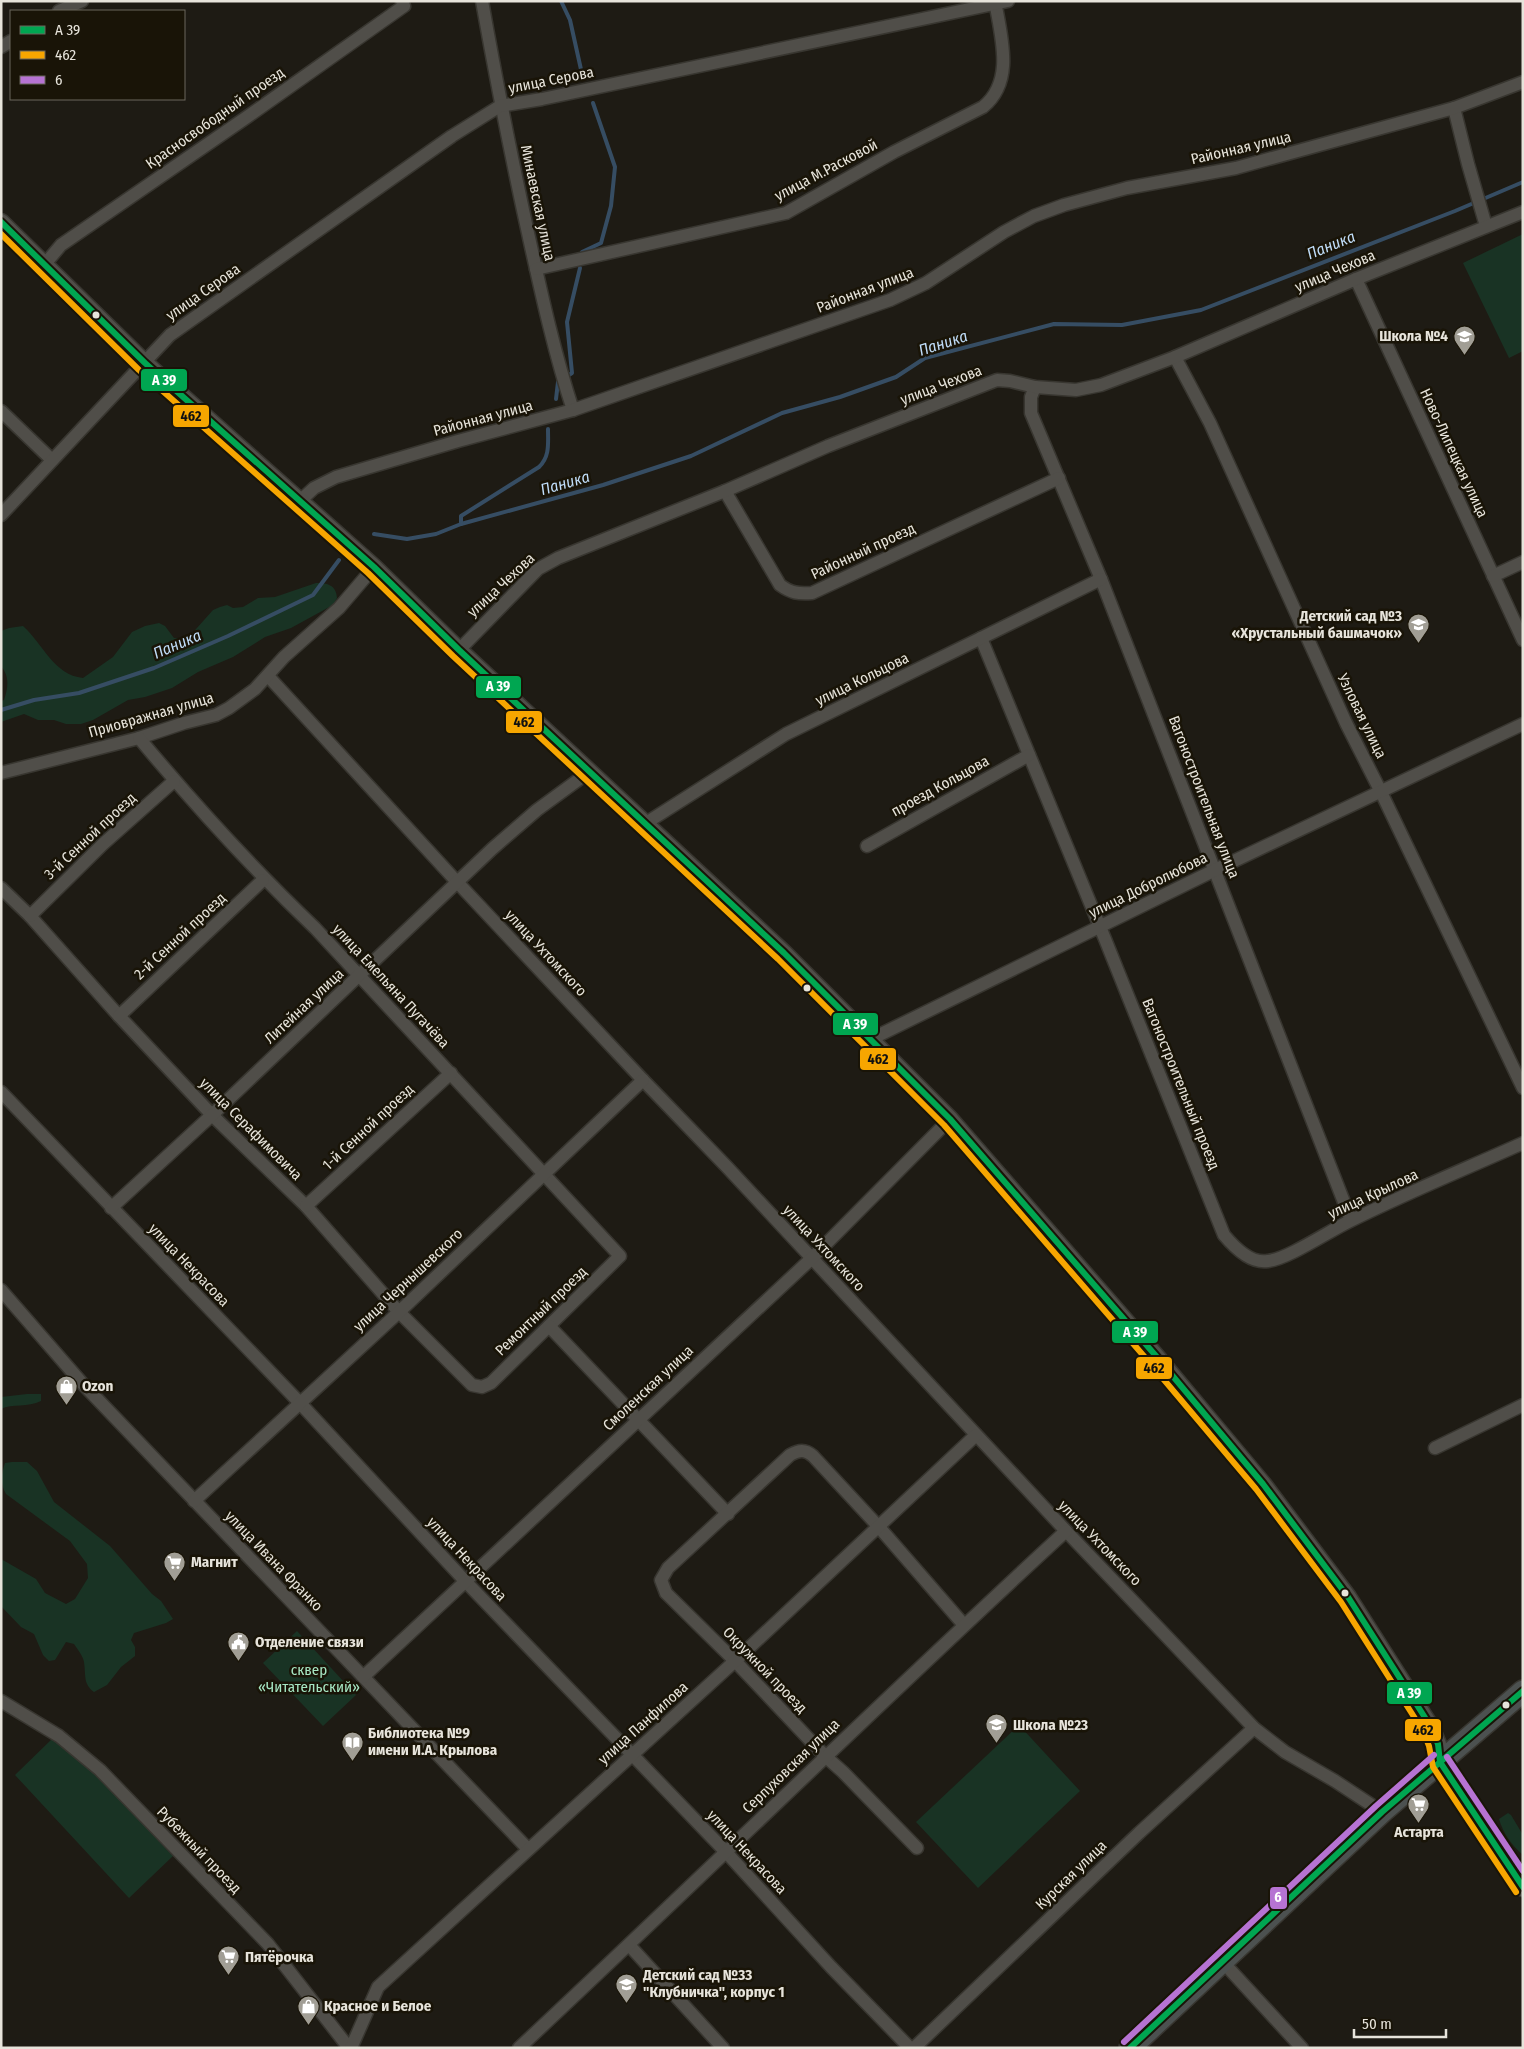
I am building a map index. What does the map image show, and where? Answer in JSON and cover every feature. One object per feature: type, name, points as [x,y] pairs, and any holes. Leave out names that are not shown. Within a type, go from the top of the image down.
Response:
[{"type":"main road","points":[[1130,2048],[1382,1812],[1523,1691]]},
{"type":"main road","points":[[1440,1762],[1523,1887]]},
{"type":"street","points":[[60,7],[82,1]]},
{"type":"street","name":"Красносвободный проезд","points":[[45,264],[61,245],[404,6],[402,1]]},
{"type":"street","name":"Минаевская улица","points":[[482,1],[500,106],[536,269],[561,373],[573,410]]},
{"type":"street","name":"улица Серова","points":[[1,514],[170,335],[452,136],[500,106],[542,99],[999,2]]},
{"type":"street","name":"улица М.Расковой","points":[[536,269],[786,213],[894,152],[983,108],[992,100],[1002,81],[1004,66],[999,2]]},
{"type":"street","name":"Районная улица","points":[[301,500],[314,488],[336,477],[573,410],[890,300],[926,284],[1004,232],[1034,216],[1064,205],[1127,188],[1236,168],[1454,108],[1523,82]]},
{"type":"street","points":[[1454,108],[1486,226]]},
{"type":"street","name":"улица Чехова","points":[[459,650],[538,569],[586,545],[726,491],[828,446],[996,380],[1035,387],[1076,390],[1101,385],[1175,357],[1356,279],[1523,212]]},
{"type":"street","points":[[1,222],[145,363],[374,567],[459,650],[784,952],[950,1119],[1156,1356],[1263,1484],[1348,1597],[1431,1727],[1438,1744],[1440,1762]]},
{"type":"street","name":"Ново-Липецкая улица","points":[[1356,279],[1523,640]]},
{"type":"street","name":"Узловая улица","points":[[1175,357],[1210,423],[1346,723],[1523,1088]]},
{"type":"street","name":"Вагоностроительная улица","points":[[1035,387],[1031,398],[1031,413],[1100,579],[1351,1220]]},
{"type":"street","points":[[1,411],[52,460]]},
{"type":"street","name":"Районный проезд","points":[[726,491],[780,585],[788,591],[798,594],[812,593],[1059,478]]},
{"type":"street","points":[[1493,576],[1523,562]]},
{"type":"street","name":"Приовражная улица","points":[[1,773],[139,738],[184,723],[216,716],[239,702],[268,676],[284,657],[339,608],[374,567]]},
{"type":"street","name":"улица Кольцова","points":[[646,823],[786,734],[1100,579]]},
{"type":"street","name":"Вагоностроительный проезд","points":[[981,638],[1100,926],[1224,1235],[1238,1250]]},
{"type":"street","name":"улица Ухтомского","points":[[268,676],[458,883],[727,1167],[1066,1532],[1254,1728],[1286,1752],[1382,1812]]},
{"type":"street","name":"улица Добролюбова","points":[[871,1039],[1215,870],[1523,724]]},
{"type":"street","name":"улица Емельяна Пугачёва","points":[[139,738],[174,781],[263,880],[315,928],[620,1256]]},
{"type":"street","name":"проезд Кольцова","points":[[867,846],[1029,755]]},
{"type":"street","name":"Литейная улица","points":[[111,1208],[212,1115],[492,849],[537,810],[589,772]]},
{"type":"street","name":"3-й Сенной проезд","points":[[30,916],[103,844],[174,781]]},
{"type":"street","name":"2-й Сенной проезд","points":[[119,1016],[263,880]]},
{"type":"street","name":"улица Серафимовича","points":[[1,888],[30,916],[119,1016],[212,1115],[306,1206],[399,1312],[472,1385],[482,1387]]},
{"type":"street","name":"1-й Сенной проезд","points":[[306,1206],[451,1073]]},
{"type":"street","name":"улица Чернышевского","points":[[194,1501],[299,1402],[399,1312],[643,1080]]},
{"type":"street","name":"улица Некрасова","points":[[1,1092],[299,1402],[466,1582],[725,1851],[831,1968],[912,2048]]},
{"type":"street","name":"Смоленская улица","points":[[363,1677],[811,1259],[950,1119]]},
{"type":"street","name":"улица Крылова","points":[[1238,1250],[1252,1258],[1266,1262],[1281,1258],[1351,1220],[1523,1144]]},
{"type":"street","name":"Ремонтный проезд","points":[[482,1387],[490,1383],[620,1256]]},
{"type":"street","name":"улица Ивана Франко","points":[[1,1290],[81,1382],[528,1849]]},
{"type":"street","points":[[549,1326],[728,1514]]},
{"type":"street","points":[[1435,1448],[1523,1405]]},
{"type":"street","name":"улица Панфилова","points":[[350,2048],[378,1987],[735,1661],[976,1435]]},
{"type":"street","name":"Окружной проезд","points":[[917,1848],[843,1772],[824,1756],[735,1661],[666,1593],[661,1580],[668,1568],[790,1455],[802,1450],[813,1456],[879,1527],[964,1625]]},
{"type":"street","name":"Серпуховская улица","points":[[518,2048],[629,1945],[824,1756],[1066,1532]]},
{"type":"street","name":"Рубежный проезд","points":[[1,1701],[59,1736],[100,1770],[268,1944],[350,2048]]},
{"type":"street","name":"Курская улица","points":[[912,2048],[1139,1833],[1254,1728]]},
{"type":"street","points":[[629,1945],[723,2048]]},
{"type":"street","points":[[1222,1961],[1302,2048]]},
{"type":"green space","points":[[1523,234],[1523,351],[1509,358],[1463,263]]},
{"type":"green space","points":[[316,583],[328,584],[335,590],[337,598],[333,605],[291,628],[265,637],[233,657],[198,672],[172,688],[145,697],[128,700],[93,720],[81,724],[38,720],[24,714],[1,722],[1,701],[4,700],[7,683],[6,674],[1,666],[1,631],[23,626],[57,665],[73,676],[83,678],[113,657],[132,632],[145,626],[159,623],[165,626],[174,638],[188,638],[213,610],[227,605],[233,608],[243,607],[258,598],[275,597]]},
{"type":"green space","points":[[41,1394],[41,1401],[1,1409],[1,1397]]},
{"type":"green space","points":[[27,1462],[37,1471],[54,1502],[110,1546],[152,1594],[161,1601],[173,1619],[134,1633],[131,1640],[135,1647],[135,1656],[121,1667],[107,1685],[94,1692],[88,1686],[83,1660],[74,1644],[66,1642],[55,1660],[49,1661],[43,1655],[34,1634],[21,1627],[1,1606],[1,1559],[36,1579],[45,1593],[66,1604],[75,1599],[88,1578],[87,1564],[70,1541],[6,1494],[2,1483],[3,1471],[5,1463]]},
{"type":"green space","name":"сквер «Читательский»","points":[[297,1631],[356,1695],[323,1726],[263,1663]]},
{"type":"green space","points":[[1019,1725],[1080,1791],[978,1888],[916,1822]]},
{"type":"green space","points":[[52,1739],[100,1779],[173,1856],[129,1898],[15,1775]]},
{"type":"green space","points":[[1508,1813],[1523,1835],[1523,1855],[1508,1839],[1499,1819]]},
{"type":"waterway","points":[[561,1],[570,20],[582,74]]},
{"type":"waterway","points":[[582,252],[601,243],[611,206],[615,167],[593,103]]},
{"type":"waterway","name":"Паника","points":[[374,534],[407,539],[436,534],[461,524],[603,485],[691,456],[782,413],[840,397],[896,377],[925,358],[1054,324],[1122,325],[1201,310],[1455,211],[1523,182]]},
{"type":"waterway","points":[[556,399],[558,382],[572,373],[567,322],[580,268]]},
{"type":"waterway","points":[[461,524],[461,516],[543,463],[547,454],[548,429]]},
{"type":"waterway","name":"Паника","points":[[1,710],[34,700],[79,693],[154,668],[228,636],[313,595],[339,560]]},
{"type":"transit line","points":[[1,222],[145,363],[374,567],[459,650],[784,953],[950,1119],[1156,1356],[1263,1484],[1348,1597],[1431,1727],[1438,1744],[1440,1762],[1523,1887]]},
{"type":"transit line","name":"462","points":[[1,234],[139,370],[368,573],[453,656],[778,959],[944,1125],[1256,1489],[1341,1602],[1423,1731],[1429,1746],[1433,1767],[1516,1892]]},
{"type":"transit line","points":[[1130,2048],[1382,1812],[1523,1691]]},
{"type":"transit line","name":"6","points":[[1124,2042],[1376,1806],[1434,1755]]},
{"type":"transit line","name":"6","points":[[1447,1757],[1523,1871]]},
{"type":"place","name":"Школа №4","points":[[1464,355]]},
{"type":"place","name":"Детский сад №3 «Хрустальный башмачок»","points":[[1418,644]]},
{"type":"place","name":"Ozon","points":[[66,1405]]},
{"type":"place","name":"Магнит","points":[[175,1581]]},
{"type":"place","name":"Отделение связи","points":[[239,1661]]},
{"type":"place","name":"Школа №23","points":[[997,1744]]},
{"type":"place","name":"Библиотека №9 имени И.А. Крылова","points":[[352,1761]]},
{"type":"place","name":"Астарта","points":[[1419,1823]]},
{"type":"place","name":"Пятёрочка","points":[[229,1976]]},
{"type":"place","name":"Детский сад №33 \"Клубничка\", корпус 1","points":[[627,2003]]},
{"type":"place","name":"Красное и Белое","points":[[308,2025]]}]
